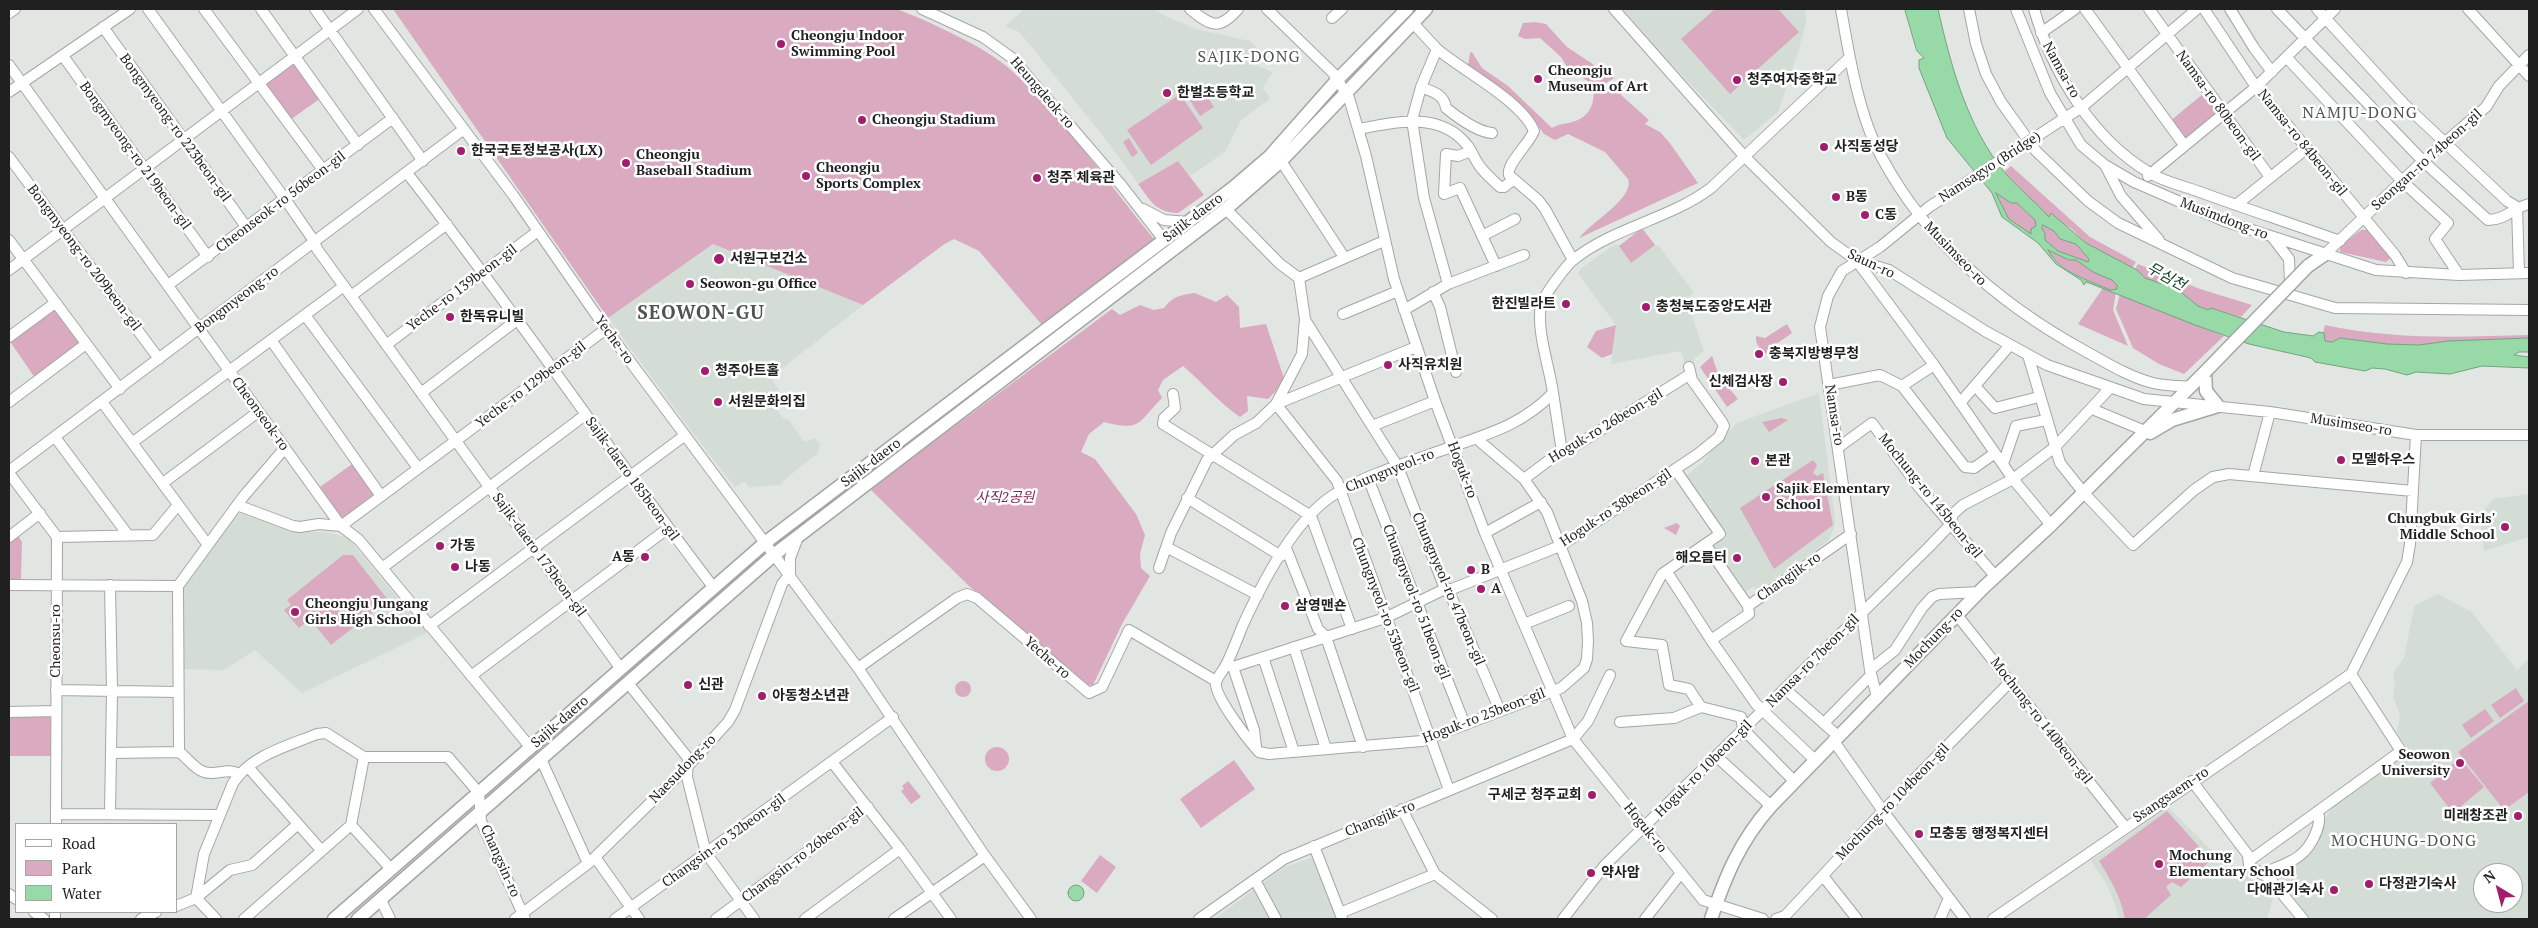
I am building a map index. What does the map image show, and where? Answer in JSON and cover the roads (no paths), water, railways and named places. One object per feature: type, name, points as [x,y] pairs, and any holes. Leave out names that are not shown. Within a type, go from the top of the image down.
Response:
[{"type":"main road","name":"Sajik-daero","points":[[358,919],[380,900],[479,803],[531,748],[766,542],[1164,240],[1270,156],[1338,79],[1407,9]]},
{"type":"main road","name":"Sajik-daero","points":[[334,919],[391,869],[541,759],[775,554],[1226,209],[1281,161],[1426,9]]},
{"type":"main road","name":"Mochung-ro","points":[[1711,919],[1736,854],[1757,822],[1794,781],[1980,592],[2051,525],[2173,402],[2192,386],[2308,266],[2324,255]]},
{"type":"main road","points":[[2133,443],[2172,420],[2218,406],[2206,391],[2205,372]]},
{"type":"street","points":[[9,13],[15,9]]},
{"type":"street","points":[[9,92],[130,9]]},
{"type":"street","name":"Sajik-daero 175beon-gil","points":[[148,9],[285,199],[314,241],[317,249],[621,669]]},
{"type":"street","points":[[204,9],[323,170]]},
{"type":"street","points":[[261,9],[358,145]]},
{"type":"street","points":[[315,9],[423,161]]},
{"type":"street","points":[[9,270],[358,9]]},
{"type":"street","name":"Yeche-ro","points":[[374,9],[464,130],[684,436],[766,542],[858,668],[893,717],[985,856],[1031,919]]},
{"type":"street","name":"Heungdeok-ro","points":[[922,9],[972,31],[1005,52],[1031,78],[1164,240]]},
{"type":"street","points":[[1190,9],[1205,21],[1215,24],[1223,23],[1238,9]]},
{"type":"street","name":"Hoguk-ro","points":[[1267,9],[1338,79],[1346,92],[1359,129],[1384,241],[1398,291],[1435,402],[1454,446],[1501,570],[1573,739],[1703,900],[1716,905]]},
{"type":"street","points":[[1332,18],[1342,9]]},
{"type":"street","name":"Saun-ro","points":[[1614,9],[1745,157],[1831,242],[1856,260],[1889,270],[2010,345],[2047,365],[2144,399],[2173,402]]},
{"type":"street","name":"Musimseo-ro","points":[[1841,9],[1849,58],[1871,136],[1882,158],[1918,214],[1937,237],[1991,290],[2052,333],[2120,371],[2154,383],[2192,386]]},
{"type":"street","points":[[1969,9],[1976,44],[1986,74],[2000,102],[2036,151],[2088,201],[2118,223],[2232,278],[2335,308],[2529,310]]},
{"type":"street","name":"Musimdong-ro","points":[[2016,9],[2050,93],[2081,145],[2105,166],[2138,184],[2224,221],[2324,255],[2376,270],[2459,275],[2524,273]]},
{"type":"street","name":"Namsa-ro","points":[[2034,9],[2041,33],[2068,87],[2108,139],[2150,174],[2236,205]]},
{"type":"street","points":[[2041,33],[2075,9]]},
{"type":"street","points":[[2085,9],[2184,145]]},
{"type":"street","name":"Namsa-ro 80beon-gil","points":[[2149,9],[2270,176]]},
{"type":"street","name":"Namsa-ro","points":[[2052,127],[2082,107],[2197,9]]},
{"type":"street","name":"Namsa-ro 84beon-gil","points":[[2204,9],[2256,87],[2395,255],[2406,273]]},
{"type":"street","points":[[2230,9],[2244,34],[2272,72]]},
{"type":"street","points":[[2277,9],[2423,161],[2488,220],[2498,220],[2506,217],[2517,207],[2529,204]]},
{"type":"street","points":[[2317,9],[2443,143],[2507,201],[2517,207]]},
{"type":"street","points":[[2138,184],[2256,87],[2288,58],[2304,38],[2335,9]]},
{"type":"street","points":[[2468,9],[2529,76]]},
{"type":"street","points":[[1413,23],[1437,49],[1510,103],[1532,125],[1534,131],[1532,137],[1508,170],[1513,180],[1542,204],[1573,260]]},
{"type":"street","name":"Bongmyeong-ro 223beon-gil","points":[[103,27],[184,138],[246,228]]},
{"type":"street","points":[[1437,49],[1421,87],[1412,120],[1424,198],[1448,284]]},
{"type":"street","name":"Seongan-ro 74beon-gil","points":[[2324,255],[2423,161],[2486,107],[2499,86],[2529,55]]},
{"type":"street","name":"Bongmyeong-ro 219beon-gil","points":[[63,56],[208,257]]},
{"type":"street","points":[[1562,452],[1554,393],[1541,328],[1541,308],[1548,291],[1573,260],[1596,244],[1700,196],[1745,157],[1849,58]]},
{"type":"street","points":[[2288,58],[2402,181],[2448,223],[2435,239],[2459,275]]},
{"type":"street","name":"Cheonseok-ro","points":[[9,65],[341,526],[359,540],[531,748]]},
{"type":"street","points":[[1421,87],[1440,95],[1445,100],[1446,108],[1470,125],[1492,133]]},
{"type":"street","name":"Cheonseok-ro 56beon-gil","points":[[168,285],[393,118]]},
{"type":"street","points":[[1359,129],[1412,120],[1449,130],[1458,136],[1471,150],[1483,171],[1500,187],[1504,187],[1513,180]]},
{"type":"street","name":"Namsagyo (Bridge)","points":[[1929,207],[2052,127]]},
{"type":"street","name":"Bongmyeong-ro","points":[[9,472],[464,130]]},
{"type":"street","points":[[2236,205],[2307,148]]},
{"type":"street","points":[[1471,150],[1458,156],[1446,154],[1444,194],[1460,188],[1496,266]]},
{"type":"street","name":"Bongmyeong-ro 209beon-gil","points":[[9,157],[159,359]]},
{"type":"street","points":[[1281,161],[1344,257]]},
{"type":"street","points":[[2105,166],[2121,196],[2164,246]]},
{"type":"street","name":"Sajik-daero 185beon-gil","points":[[407,173],[483,272],[668,529],[714,588]]},
{"type":"street","points":[[2236,205],[2340,241]]},
{"type":"street","points":[[1138,206],[1164,220],[1187,222]]},
{"type":"street","name":"Namsa-ro","points":[[1877,697],[1871,672],[1820,327],[1828,296],[1842,271],[1856,260],[1880,247],[1918,214],[1929,207]]},
{"type":"street","points":[[2517,207],[2524,273]]},
{"type":"street","points":[[1159,568],[1168,548],[1171,533],[1207,460],[1234,435],[1256,423],[1276,404],[1302,354],[1305,319],[1299,278],[1280,264],[1226,209]]},
{"type":"street","points":[[1482,236],[1515,219]]},
{"type":"street","points":[[352,296],[447,224]]},
{"type":"street","name":"Yeche-ro 139beon-gil","points":[[386,345],[538,232]]},
{"type":"street","points":[[2273,238],[2289,259],[2290,284]]},
{"type":"street","points":[[9,240],[120,389]]},
{"type":"street","points":[[1299,278],[1384,241]]},
{"type":"street","points":[[1404,310],[1448,284],[1524,255]]},
{"type":"street","points":[[1856,260],[1934,365],[2013,479],[2051,525]]},
{"type":"street","points":[[133,442],[344,286]]},
{"type":"street","points":[[1344,314],[1398,291]]},
{"type":"street","points":[[1433,292],[1440,307],[1456,372]]},
{"type":"street","points":[[9,337],[55,303]]},
{"type":"street","points":[[2493,311],[2529,303]]},
{"type":"street","points":[[305,315],[418,468]]},
{"type":"street","name":"Chungnyeol-ro 47beon-gil","points":[[1305,319],[1398,466],[1446,589],[1451,596],[1500,711]]},
{"type":"street","points":[[421,393],[518,320]]},
{"type":"street","name":"Yeche-ro 129beon-gil","points":[[341,526],[606,329]]},
{"type":"street","points":[[270,340],[381,496]]},
{"type":"street","points":[[9,402],[86,344]]},
{"type":"street","points":[[1960,403],[2010,345]]},
{"type":"street","points":[[1276,404],[1416,347]]},
{"type":"street","points":[[2028,355],[2060,463],[2083,492],[2133,545],[2194,490],[2213,477],[2228,474],[2413,491]]},
{"type":"street","points":[[1902,386],[1934,365]]},
{"type":"street","name":"Hoguk-ro 38beon-gil","points":[[1230,666],[1294,648],[1385,618],[1446,589],[1452,589],[1560,546],[1675,470],[1711,444],[1723,431],[1722,422],[1689,371]]},
{"type":"street","name":"Hoguk-ro 26beon-gil","points":[[1524,479],[1562,452],[1589,438],[1689,371]]},
{"type":"street","points":[[1830,385],[1880,375],[1902,386],[1965,467],[1974,468],[1995,453]]},
{"type":"street","points":[[1975,386],[1995,408],[2039,397]]},
{"type":"street","name":"Namsa-ro 7beon-gil","points":[[1763,711],[1950,525],[1953,514],[1963,505],[2013,479],[2055,447],[2110,388]]},
{"type":"street","name":"Chungnyeol-ro","points":[[1216,684],[1230,666],[1258,595],[1284,552],[1311,516],[1341,491],[1398,466],[1477,439],[1528,415],[1554,393]]},
{"type":"street","points":[[1173,394],[1175,408],[1164,418],[1163,424],[1311,516],[1352,629]]},
{"type":"street","points":[[102,402],[208,546]]},
{"type":"street","points":[[1372,426],[1435,402]]},
{"type":"street","name":"Musimseo-ro","points":[[2173,402],[2270,412],[2416,436],[2529,435]]},
{"type":"street","name":"Chungnyeol-ro 53beon-gil","points":[[1276,404],[1336,481],[1341,491],[1385,618],[1430,732],[1429,739],[1449,790]]},
{"type":"street","points":[[2092,409],[2146,431]]},
{"type":"street","points":[[163,483],[258,412]]},
{"type":"street","points":[[2253,476],[2270,412]]},
{"type":"street","points":[[382,568],[585,415]]},
{"type":"street","points":[[2003,464],[2016,426],[2046,420]]},
{"type":"street","name":"Mochung-ro 145beon-gil","points":[[1839,447],[1872,423],[1950,525],[1996,577]]},
{"type":"street","points":[[429,626],[684,436]]},
{"type":"street","name":"Ssangsaem-ro","points":[[1993,919],[2351,674],[2407,562],[2416,436]]},
{"type":"street","points":[[55,437],[128,535]]},
{"type":"street","points":[[1477,439],[1524,479],[1541,502],[1582,601],[1587,623],[1587,659],[1584,668],[1561,688],[1551,690]]},
{"type":"street","points":[[179,752],[178,586],[237,505],[285,448]]},
{"type":"street","points":[[1675,470],[1720,534],[1662,574],[1626,641],[1662,645],[1669,685],[1690,689],[1701,707]]},
{"type":"street","points":[[9,472],[57,537],[153,535],[178,504]]},
{"type":"street","name":"Chungnyeol-ro 51beon-gil","points":[[1368,478],[1465,725]]},
{"type":"street","points":[[1187,498],[1284,552],[1318,629],[1326,637],[1363,747]]},
{"type":"street","points":[[1486,533],[1541,502]]},
{"type":"street","points":[[237,505],[293,526],[300,527],[319,524],[341,526]]},
{"type":"street","points":[[9,537],[40,513]]},
{"type":"street","points":[[471,676],[668,529]]},
{"type":"street","name":"Changjik-ro","points":[[1710,640],[1749,614],[1748,606],[1851,534]]},
{"type":"street","points":[[790,574],[790,558],[800,535]]},
{"type":"street","name":"Cheonsu-ro","points":[[56,819],[57,537]]},
{"type":"street","points":[[1706,545],[1748,606]]},
{"type":"street","points":[[1168,548],[1258,595]]},
{"type":"street","points":[[1667,572],[1710,640],[1756,704],[1815,760]]},
{"type":"street","name":"Naesudong-ro","points":[[521,917],[593,860],[688,766],[728,722],[735,710],[782,584],[790,574]]},
{"type":"street","points":[[9,585],[178,586]]},
{"type":"street","points":[[110,585],[112,691],[110,814]]},
{"type":"street","points":[[1824,723],[1871,672],[1895,650],[1922,608],[1932,597],[1939,594],[1980,592]]},
{"type":"street","name":"Yeche-ro","points":[[858,668],[957,598],[967,594],[977,598],[1088,693],[1102,687],[1129,630],[1216,684]]},
{"type":"street","points":[[1524,624],[1569,606]]},
{"type":"street","name":"Mochung-ro 140beon-gil","points":[[1957,615],[2125,827]]},
{"type":"street","points":[[1294,648],[1326,750]]},
{"type":"street","points":[[1264,657],[1294,752]]},
{"type":"street","points":[[1230,666],[1254,730],[1256,748]]},
{"type":"street","points":[[1573,739],[1588,721],[1610,674]]},
{"type":"street","points":[[2249,861],[2401,751],[2351,674]]},
{"type":"street","name":"Mochung-ro 104beon-gil","points":[[1776,919],[1785,916],[1883,811],[2010,682]]},
{"type":"street","points":[[628,683],[688,758],[687,777],[706,853],[754,919]]},
{"type":"street","points":[[1216,684],[1222,700],[1256,748]]},
{"type":"street","points":[[1785,689],[1824,723],[1836,738],[1883,811],[1965,919]]},
{"type":"street","points":[[56,690],[178,692]]},
{"type":"street","name":"Hoguk-ro 25beon-gil","points":[[1256,748],[1259,752],[1268,754],[1416,743],[1551,690]]},
{"type":"street","points":[[1620,722],[1674,718],[1701,707],[1741,717],[1743,730],[1794,781]]},
{"type":"street","points":[[9,712],[56,711]]},
{"type":"street","name":"Hoguk-ro 10beon-gil","points":[[1563,919],[1605,865],[1763,711]]},
{"type":"street","points":[[832,762],[893,717]]},
{"type":"street","points":[[196,898],[200,887],[200,869],[219,815],[239,774],[259,758],[318,734],[326,733],[364,757],[448,757],[479,803]]},
{"type":"street","name":"Changjik-ro","points":[[1199,919],[1284,859],[1573,739]]},
{"type":"street","points":[[110,753],[179,752],[198,770],[212,774],[232,770],[239,774]]},
{"type":"street","points":[[1716,756],[1771,806]]},
{"type":"street","points":[[244,919],[351,825],[364,757]]},
{"type":"street","points":[[541,759],[586,859],[593,860],[639,919]]},
{"type":"street","name":"Changsin-ro 26beon-gil","points":[[716,919],[868,807],[832,762]]},
{"type":"street","name":"Changsin-ro 32beon-gil","points":[[616,919],[832,762]]},
{"type":"street","points":[[248,767],[321,850]]},
{"type":"street","points":[[2192,781],[2248,855],[2249,866],[2269,878],[2303,919]]},
{"type":"street","name":"Changsin-ro","points":[[479,803],[481,821],[521,917]]},
{"type":"street","points":[[868,807],[951,919]]},
{"type":"street","points":[[1402,810],[1435,874],[1492,919]]},
{"type":"street","points":[[2261,874],[2295,859],[2308,846],[2319,827],[2318,811]]},
{"type":"street","points":[[56,819],[110,814],[142,819],[219,815]]},
{"type":"street","points":[[178,905],[196,898],[230,870],[252,865],[298,824]]},
{"type":"street","points":[[351,825],[391,869]]},
{"type":"street","points":[[1314,846],[1341,916],[1435,874]]},
{"type":"street","points":[[805,919],[900,849]]},
{"type":"street","points":[[894,919],[985,856]]},
{"type":"street","points":[[1645,919],[1681,873]]},
{"type":"street","points":[[1823,876],[1857,919]]},
{"type":"street","points":[[1255,880],[1276,919]]},
{"type":"street","points":[[196,898],[216,919]]},
{"type":"street","points":[[1940,919],[1949,898]]},
{"type":"street","points":[[380,900],[390,919]]},
{"type":"street","points":[[1716,905],[1763,919]]},
{"type":"street","points":[[141,919],[154,913]]},
{"type":"water","points":[[1905,9],[1938,9],[1962,95],[1992,156],[2006,174],[2049,217],[2051,213],[2086,243],[2137,270],[2145,278],[2177,289],[2198,306],[2208,310],[2211,308],[2284,332],[2313,336],[2319,332],[2324,333],[2325,341],[2332,342],[2340,338],[2387,344],[2419,345],[2448,341],[2529,338],[2529,352],[2519,352],[2514,355],[2529,357],[2529,368],[2482,366],[2450,374],[2416,372],[2407,375],[2385,369],[2372,368],[2365,371],[2315,362],[2311,358],[2249,344],[2089,283],[2086,282],[2084,285],[2081,280],[2056,264],[2038,243],[2002,217],[1992,193],[1947,138],[1919,68],[1919,60],[1924,58],[1917,51]],"holes":[[[1996,193],[2011,203],[2017,203],[2035,220],[2036,226],[2031,229],[2031,234],[2009,219]],[[2043,225],[2054,231],[2060,239],[2076,244],[2089,259],[2088,262],[2058,251],[2045,240]],[[2048,250],[2069,260],[2076,260],[2093,272],[2112,280],[2117,285],[2117,289],[2110,290],[2076,275],[2053,258]]]},
{"type":"water","points":[[1073,885],[1079,885],[1084,890],[1082,899],[1073,901],[1068,896],[1068,890]]},
{"type":"place","name":"Cheongju Indoor Swimming Pool","points":[[781,44]]},
{"type":"place","name":"Cheongju Museum of Art","points":[[1538,79]]},
{"type":"place","name":"청주여자중학교","points":[[1737,80]]},
{"type":"place","name":"한벌초등학교","points":[[1167,93]]},
{"type":"place","name":"Cheongju Stadium","points":[[862,120]]},
{"type":"place","name":"사직동성당","points":[[1824,147]]},
{"type":"place","name":"한국국토정보공사(LX)","points":[[461,151]]},
{"type":"place","name":"Cheongju Baseball Stadium","points":[[626,163]]},
{"type":"place","name":"Cheongju Sports Complex","points":[[806,176]]},
{"type":"place","name":"청주 체육관","points":[[1037,178]]},
{"type":"place","name":"B동","points":[[1836,197]]},
{"type":"place","name":"C동","points":[[1865,215]]},
{"type":"place","name":"서원구보건소","points":[[719,259]]},
{"type":"place","name":"Seowon-gu Office","points":[[690,284]]},
{"type":"place","name":"한진빌라트","points":[[1566,304]]},
{"type":"place","name":"충청북도중앙도서관","points":[[1646,307]]},
{"type":"place","name":"한독유니빌","points":[[450,317]]},
{"type":"place","name":"충북지방병무청","points":[[1759,354]]},
{"type":"place","name":"사직유치원","points":[[1388,365]]},
{"type":"place","name":"청주아트홀","points":[[705,371]]},
{"type":"place","name":"신체검사장","points":[[1783,382]]},
{"type":"place","name":"서원문화의집","points":[[718,402]]},
{"type":"place","name":"모델하우스","points":[[2341,460]]},
{"type":"place","name":"본관","points":[[1755,461]]},
{"type":"place","name":"Sajik Elementary School","points":[[1766,497]]},
{"type":"place","name":"Chungbuk Girls' Middle School","points":[[2505,527]]},
{"type":"place","name":"가동","points":[[440,546]]},
{"type":"place","name":"A동","points":[[645,557]]},
{"type":"place","name":"해오름터","points":[[1737,558]]},
{"type":"place","name":"나동","points":[[455,567]]},
{"type":"place","name":"B","points":[[1471,570]]},
{"type":"place","name":"A","points":[[1481,589]]},
{"type":"place","name":"삼영맨숀","points":[[1285,606]]},
{"type":"place","name":"Cheongju Jungang Girls High School","points":[[295,612]]},
{"type":"place","name":"신관","points":[[688,685]]},
{"type":"place","name":"아동청소년관","points":[[762,696]]},
{"type":"place","name":"Seowon University","points":[[2460,763]]},
{"type":"place","name":"구세군 청주교회","points":[[1592,795]]},
{"type":"place","name":"미래창조관","points":[[2518,816]]},
{"type":"place","name":"모충동 행정복지센터","points":[[1919,834]]},
{"type":"place","name":"Mochung Elementary School","points":[[2159,864]]},
{"type":"place","name":"약사암","points":[[1591,873]]},
{"type":"place","name":"다정관기숙사","points":[[2369,884]]},
{"type":"place","name":"다애관기숙사","points":[[2334,890]]},
{"type":"district","name":"SAJIK-DONG","points":[[1249,57]]},
{"type":"district","name":"NAMJU-DONG","points":[[2360,113]]},
{"type":"district","name":"SEOWON-GU","points":[[701,314]]},
{"type":"district","name":"MOCHUNG-DONG","points":[[2404,841]]},
{"type":"water label","name":"무심천","points":[[2166,277]]},
{"type":"park label","name":"사직2공원","points":[[1005,498]]}]
